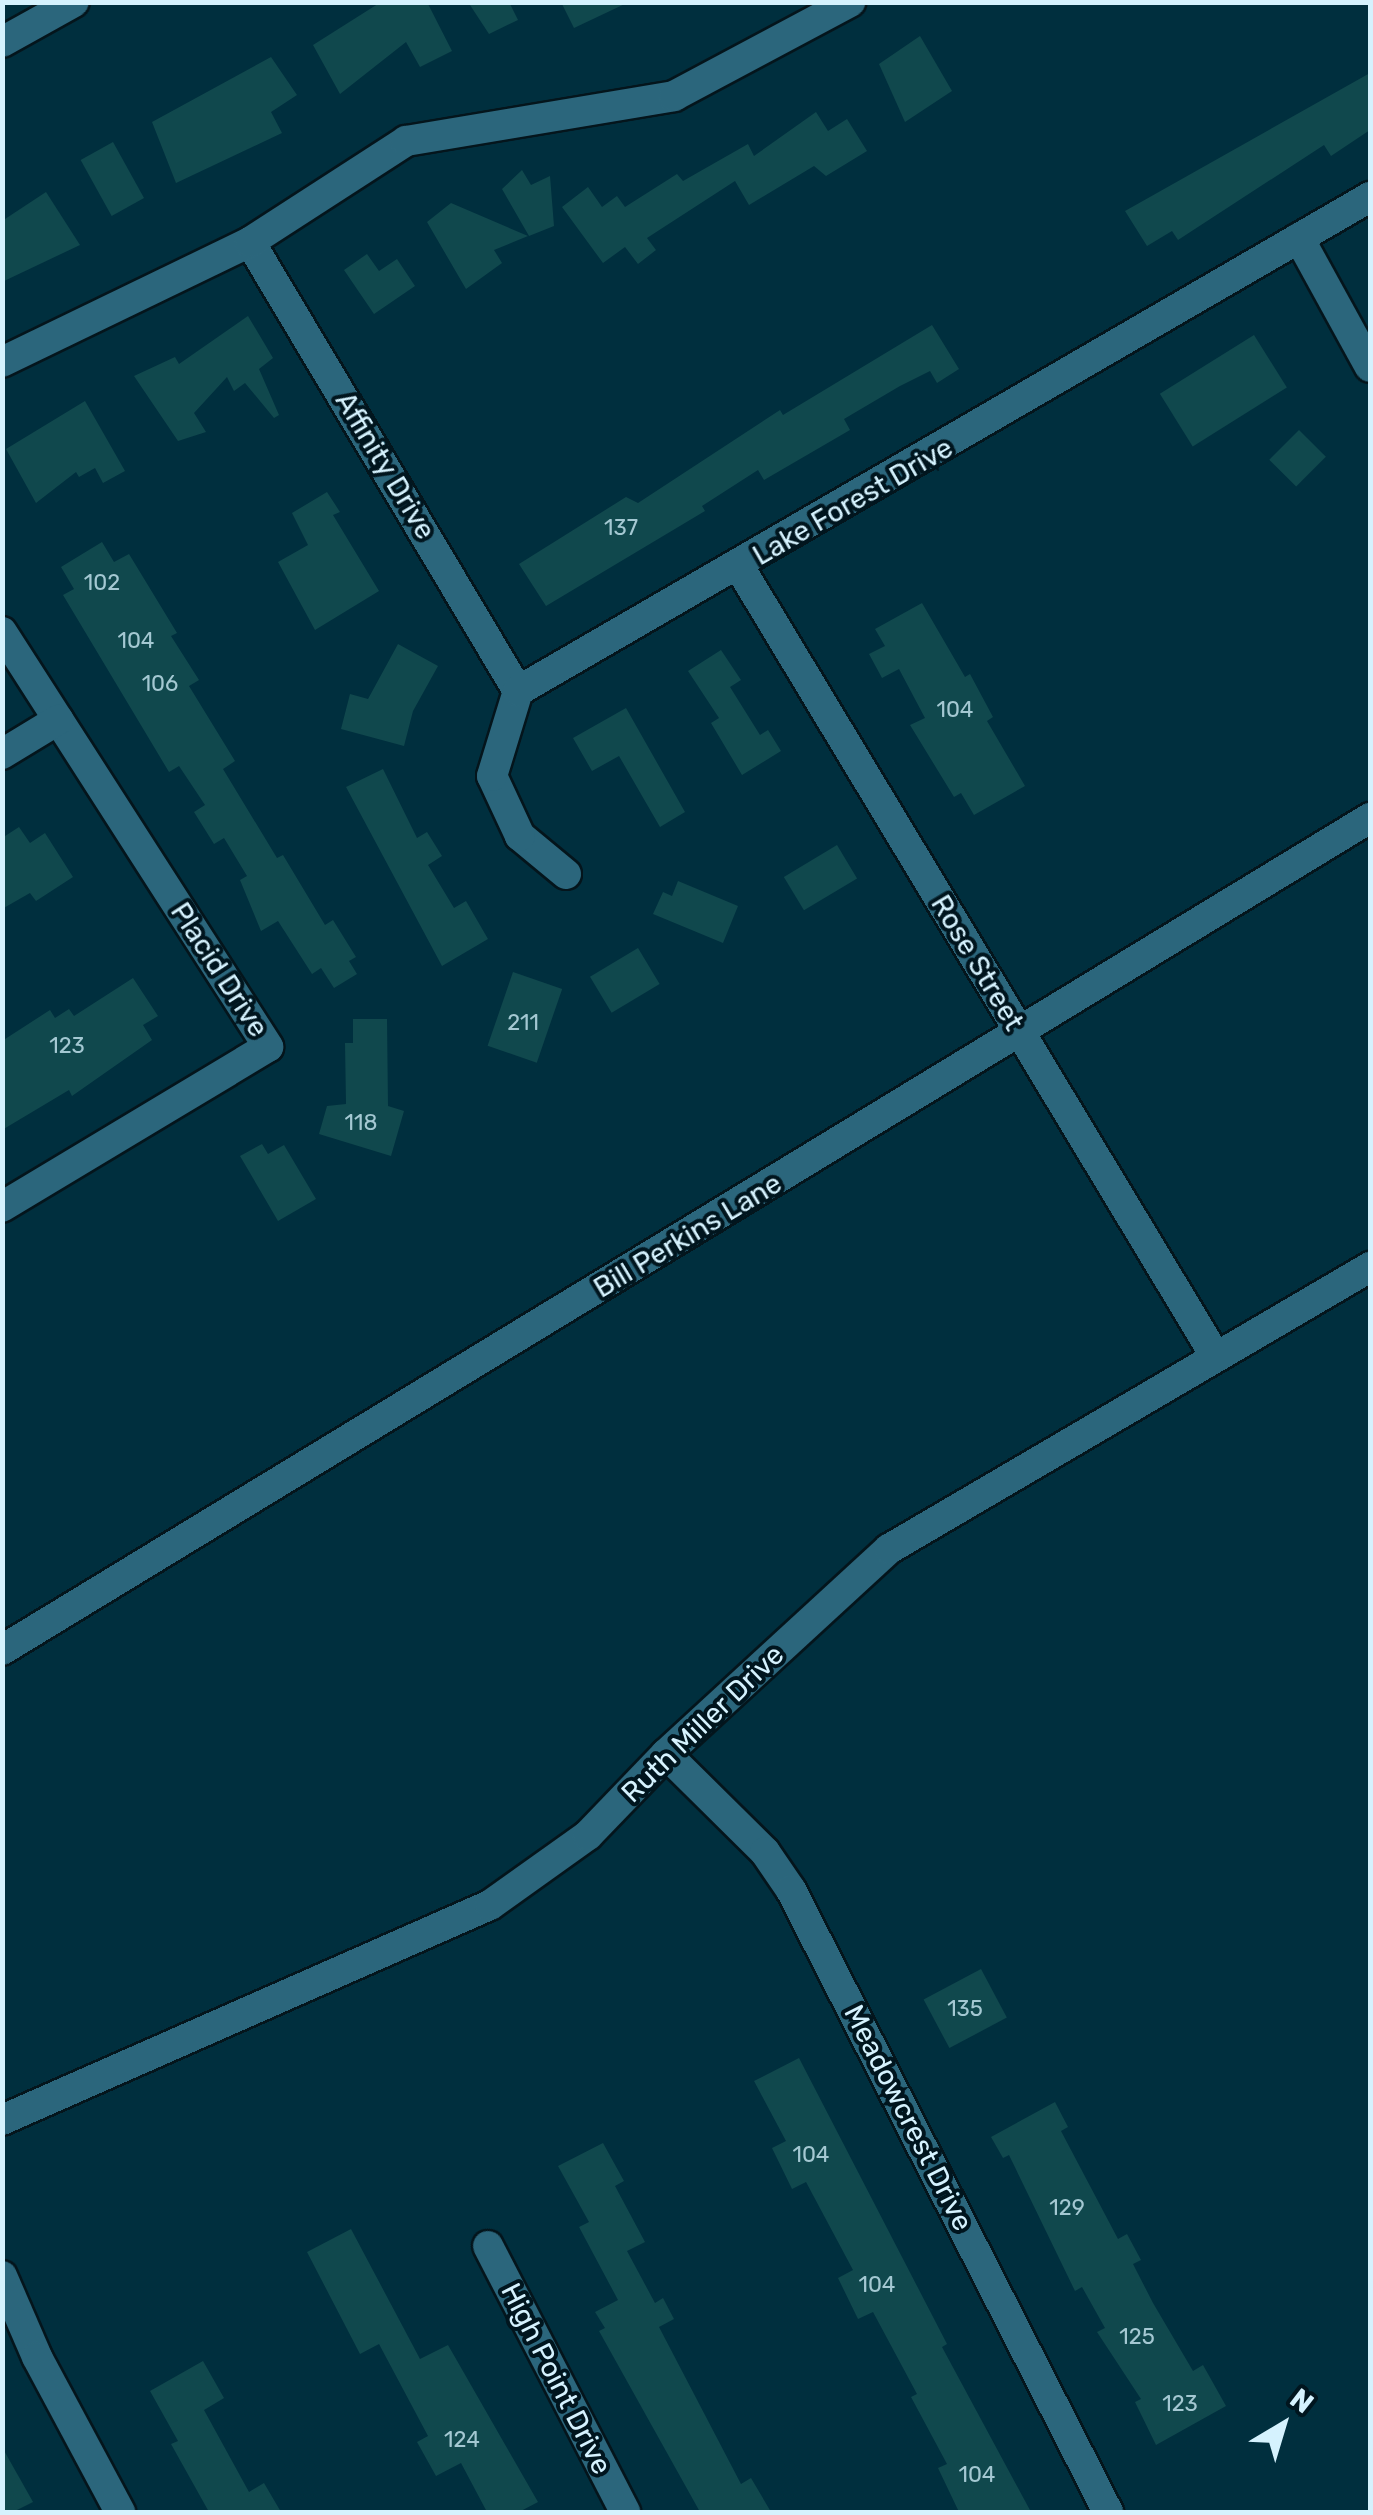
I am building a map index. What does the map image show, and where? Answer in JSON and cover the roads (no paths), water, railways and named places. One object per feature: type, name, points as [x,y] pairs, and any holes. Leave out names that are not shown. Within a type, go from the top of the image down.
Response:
[{"type":"street","points":[[2,42],[74,2]]},
{"type":"street","points":[[2,362],[250,242],[406,141],[674,96],[850,2]]},
{"type":"street","name":"Lake Forest Drive","points":[[518,691],[740,568],[1370,197]]},
{"type":"street","points":[[1299,238],[1370,367]]},
{"type":"street","name":"Affinity Drive","points":[[250,242],[518,691]]},
{"type":"street","name":"Rose Street","points":[[740,568],[1216,1357]]},
{"type":"street","name":"Placid Drive","points":[[2,632],[268,1046],[2,1206]]},
{"type":"street","points":[[518,691],[492,776],[520,836],[566,874]]},
{"type":"street","points":[[2,754],[58,720]]},
{"type":"street","name":"Bill Perkins Lane","points":[[2,1650],[1020,1035],[1370,818]]},
{"type":"street","name":"Ruth Miller Drive","points":[[2,2120],[490,1906],[588,1835],[666,1754],[889,1549],[1370,1267]]},
{"type":"street","name":"Meadowcrest Drive","points":[[666,1754],[765,1852],[791,1890],[1108,2512]]},
{"type":"street","name":"High Point Drive","points":[[488,2246],[625,2512]]},
{"type":"street","points":[[2,2276],[37,2358],[120,2512]]}]
